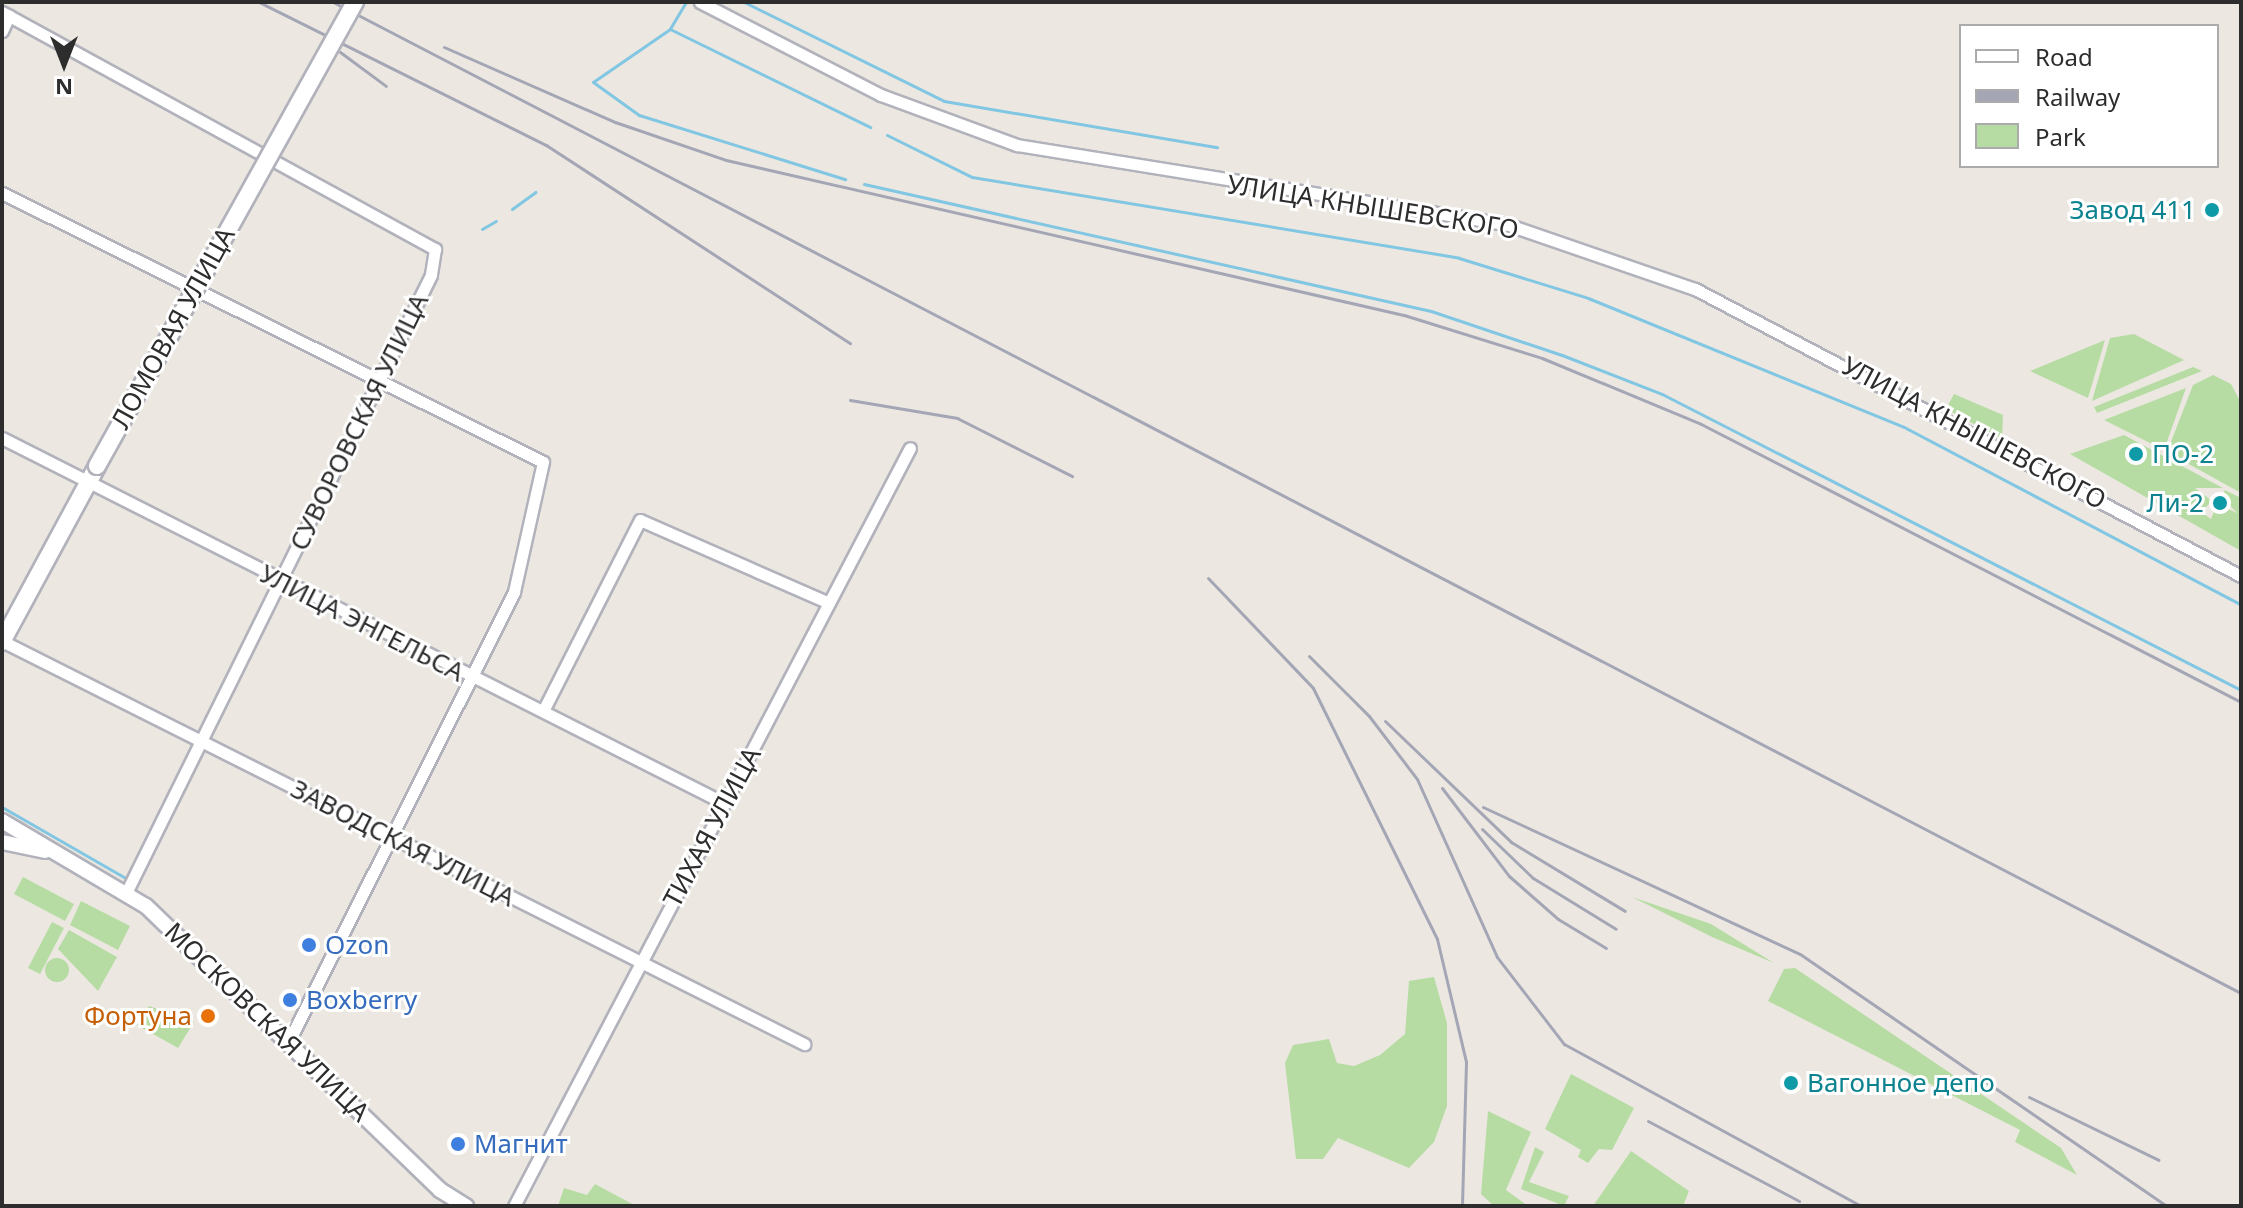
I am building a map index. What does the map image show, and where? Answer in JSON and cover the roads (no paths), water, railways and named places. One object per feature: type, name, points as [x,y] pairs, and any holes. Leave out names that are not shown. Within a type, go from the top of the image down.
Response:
[{"type":"main road","name":"ЛОМОВАЯ УЛИЦА","points":[[2,641],[92,473],[351,9]]},
{"type":"street","name":"УЛИЦА КНЫШЕВСКОГО","points":[[700,2],[881,95],[1017,145],[1509,225],[1695,289],[2241,576]]},
{"type":"street","points":[[2,31],[5,13]]},
{"type":"street","name":"СУВОРОВСКАЯ УЛИЦА","points":[[5,13],[435,249],[431,275],[126,893]]},
{"type":"street","points":[[2,193],[543,462],[514,592],[466,677],[394,836],[288,1043]]},
{"type":"street","name":"УЛИЦА ЭНГЕЛЬСА","points":[[2,438],[92,473],[280,581],[466,677],[544,709],[724,803]]},
{"type":"street","name":"ТИХАЯ УЛИЦА","points":[[514,1206],[910,448]]},
{"type":"street","points":[[544,709],[640,520],[829,603]]},
{"type":"street","name":"ЗАВОДСКАЯ УЛИЦА","points":[[2,641],[394,836],[639,965],[804,1044]]},
{"type":"street","name":"МОСКОВСКАЯ УЛИЦА","points":[[2,821],[126,893],[195,948],[288,1043],[466,1206]]},
{"type":"street","name":"МОСКОВСКАЯ УЛИЦА","points":[[2,842],[57,854]]},
{"type":"waterway","points":[[686,2],[670,29],[593,82],[639,115],[845,179]]},
{"type":"waterway","points":[[744,2],[944,101],[1217,147]]},
{"type":"waterway","points":[[670,29],[870,127]]},
{"type":"waterway","points":[[887,135],[972,177],[1459,258],[1588,298],[1904,427],[2241,605]]},
{"type":"waterway","points":[[864,184],[1431,311],[1562,355],[1662,394],[2241,690]]},
{"type":"waterway","points":[[512,209],[535,192]]},
{"type":"waterway","points":[[482,229],[496,221]]},
{"type":"waterway","points":[[2,807],[127,879]]},
{"type":"railway","points":[[259,2],[546,145],[850,343]]},
{"type":"railway","points":[[333,2],[2241,993]]},
{"type":"railway","points":[[444,47],[615,122],[726,160],[1404,315],[1542,358],[1701,424],[2241,702]]},
{"type":"railway","points":[[340,52],[386,86]]},
{"type":"railway","points":[[850,400],[957,418],[1072,476]]},
{"type":"railway","points":[[1208,578],[1313,688],[1437,939],[1466,1062],[1462,1206]]},
{"type":"railway","points":[[1309,656],[1369,716],[1417,779],[1497,957],[1564,1044],[1861,1206]]},
{"type":"railway","points":[[1385,721],[1511,842],[1625,911]]},
{"type":"railway","points":[[1442,788],[1509,876],[1558,919],[1606,948]]},
{"type":"railway","points":[[1483,807],[1800,954],[2166,1206]]},
{"type":"railway","points":[[1482,829],[1533,878],[1616,929]]},
{"type":"railway","points":[[2029,1097],[2159,1160]]},
{"type":"railway","points":[[1648,1121],[1799,1201]]},
{"type":"place","name":"Завод 411","points":[[2212,210]]},
{"type":"place","name":"ПО-2","points":[[2136,454]]},
{"type":"place","name":"Ли-2","points":[[2220,503]]},
{"type":"place","name":"Ozon","points":[[309,945]]},
{"type":"place","name":"Boxberry","points":[[290,1000]]},
{"type":"place","name":"Фортуна","points":[[208,1016]]},
{"type":"place","name":"Вагонное депо","points":[[1791,1083]]},
{"type":"place","name":"Магнит","points":[[458,1144]]}]
